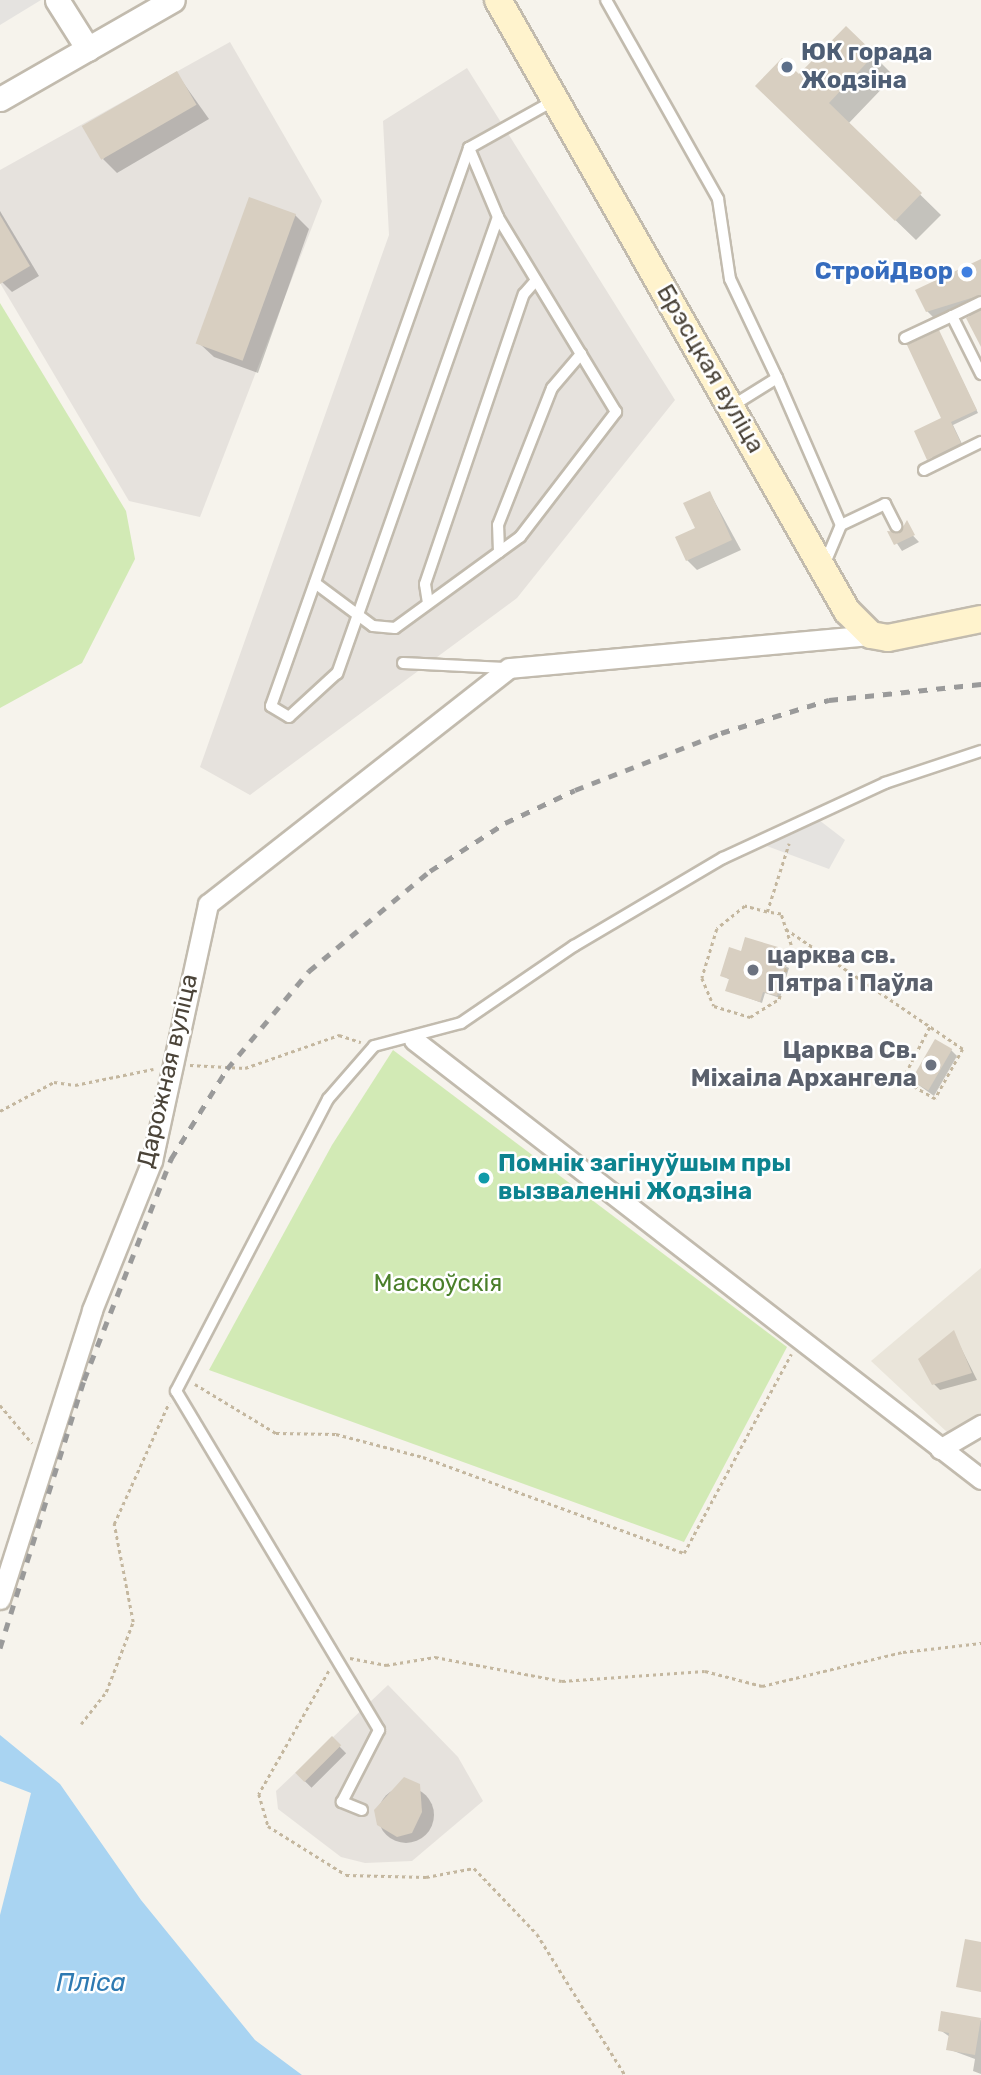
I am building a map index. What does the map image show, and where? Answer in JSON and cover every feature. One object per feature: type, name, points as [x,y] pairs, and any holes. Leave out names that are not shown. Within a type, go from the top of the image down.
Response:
[{"type":"main road","name":"Брэсцкая вуліца","points":[[498,0],[732,406],[822,569],[847,611],[871,635]]},
{"type":"main road","points":[[871,635],[905,637],[981,619]]},
{"type":"street","points":[[57,0],[88,49]]},
{"type":"street","points":[[0,99],[173,0]]},
{"type":"street","points":[[509,668],[871,635]]},
{"type":"street","name":"Дарожная вуліца","points":[[0,1599],[120,1231],[152,1161],[208,904],[509,668]]},
{"type":"street","points":[[414,1040],[981,1479]]},
{"type":"street","points":[[940,1449],[981,1425]]},
{"type":"lane","points":[[606,0],[718,199],[730,279],[777,378],[841,525]]},
{"type":"lane","points":[[498,217],[337,673],[289,717],[271,706],[469,148],[555,100]]},
{"type":"lane","points":[[315,583],[358,611],[373,626],[395,628],[520,537],[616,412],[498,217],[469,148]]},
{"type":"lane","points":[[428,603],[425,584],[524,294],[536,280]]},
{"type":"lane","points":[[905,338],[981,302]]},
{"type":"lane","points":[[951,316],[981,374]]},
{"type":"lane","points":[[499,552],[498,526],[552,388],[581,354]]},
{"type":"lane","points":[[732,406],[777,378]]},
{"type":"lane","points":[[924,470],[981,442]]},
{"type":"lane","points":[[822,569],[841,525],[885,504],[896,526]]},
{"type":"lane","points":[[403,663],[509,668]]},
{"type":"lane","points":[[362,1810],[342,1802],[379,1730],[176,1391],[328,1099],[374,1046],[414,1040],[461,1023],[574,946],[782,831],[885,783],[981,751]]},
{"type":"path","points":[[767,912],[789,844],[782,831]]},
{"type":"path","points":[[745,906],[767,912],[780,914],[792,958],[779,999],[750,1017],[714,1006],[702,978],[717,929],[745,906]]},
{"type":"path","points":[[786,929],[930,1026],[964,1049],[935,1099],[902,1080],[930,1026]]},
{"type":"path","points":[[183,1378],[276,1433],[335,1434],[424,1457],[684,1553],[799,1339]]},
{"type":"path","points":[[81,1724],[106,1692],[133,1622],[114,1524],[122,1494],[176,1391]]},
{"type":"path","points":[[0,1405],[45,1458]]},
{"type":"path","points":[[625,2075],[537,1934],[474,1868],[426,1877],[346,1875],[268,1826],[259,1794],[335,1656],[386,1665],[435,1657],[529,1679],[705,1671],[762,1686],[903,1652],[981,1643]]},
{"type":"shaded area","points":[[0,0],[41,0],[0,25]]},
{"type":"shaded area","points":[[230,42],[322,201],[200,517],[129,501],[0,283],[0,170]]},
{"type":"shaded area","points":[[467,68],[675,400],[517,598],[250,795],[200,767],[389,235],[383,121]]},
{"type":"shaded area","points":[[819,820],[845,840],[829,869],[764,845]]},
{"type":"shaded area","points":[[981,1268],[981,1414],[948,1433],[871,1361]]},
{"type":"shaded area","points":[[388,1685],[458,1757],[483,1801],[412,1861],[365,1863],[341,1857],[278,1809],[276,1791]]},
{"type":"green space","points":[[0,303],[126,511],[135,559],[82,663],[0,708]]},
{"type":"green space","name":"Маскоўскія","points":[[393,1050],[787,1347],[684,1542],[209,1370],[332,1145]]},
{"type":"water","name":"Пліса","points":[[0,1735],[60,1784],[141,1900],[255,2040],[302,2075],[0,2075],[0,1915],[31,1793],[0,1781]]},
{"type":"building","points":[[846,26],[875,54],[829,103],[922,193],[895,221],[755,86],[782,58],[799,74]]},
{"type":"building","points":[[177,71],[197,105],[101,160],[82,126]]},
{"type":"building","points":[[249,197],[296,214],[243,361],[196,344]]},
{"type":"building","points":[[0,215],[30,266],[0,284]]},
{"type":"building","name":"СтройДвор","points":[[981,259],[981,295],[926,312],[915,290]]},
{"type":"building","points":[[981,310],[981,347],[966,318]]},
{"type":"building","points":[[939,330],[977,410],[951,422],[961,443],[927,460],[914,431],[941,418],[907,345]]},
{"type":"building","points":[[710,491],[732,540],[686,561],[675,537],[695,528],[683,503]]},
{"type":"building","points":[[907,520],[915,535],[894,545],[887,531],[900,532]]},
{"type":"building","name":"царква св. Пятра і Паўла","points":[[745,937],[778,947],[774,960],[787,964],[777,996],[763,992],[760,1002],[725,991],[729,979],[720,976],[729,947],[741,951]]},
{"type":"building","name":"Царква Св. Міхаіла Архангела","points":[[935,1039],[952,1049],[928,1091],[911,1081]]},
{"type":"building","points":[[954,1330],[972,1373],[932,1385],[918,1359]]},
{"type":"building","points":[[332,1736],[341,1745],[304,1782],[295,1773]]},
{"type":"building","points":[[404,1777],[420,1784],[422,1812],[412,1833],[397,1837],[377,1825],[374,1810]]},
{"type":"building","points":[[965,1939],[981,1942],[981,1992],[956,1987]]},
{"type":"building","points":[[941,2011],[981,2018],[975,2055],[946,2050],[949,2033],[938,2031]]},
{"type":"railway","points":[[0,1648],[84,1380],[171,1159],[227,1069],[309,971],[430,871],[505,823],[575,790],[721,733],[829,700],[981,684]]},
{"type":"place","name":"ЮК горада Жодзіна","points":[[787,67]]},
{"type":"place","name":"СтройДвор","points":[[967,272]]},
{"type":"place","name":"царква св. Пятра і Паўла","points":[[753,970]]},
{"type":"place","name":"Царква Св. Міхаіла Архангела","points":[[931,1065]]},
{"type":"place","name":"Помнік загінуўшым пры вызваленні Жодзіна","points":[[484,1178]]}]
